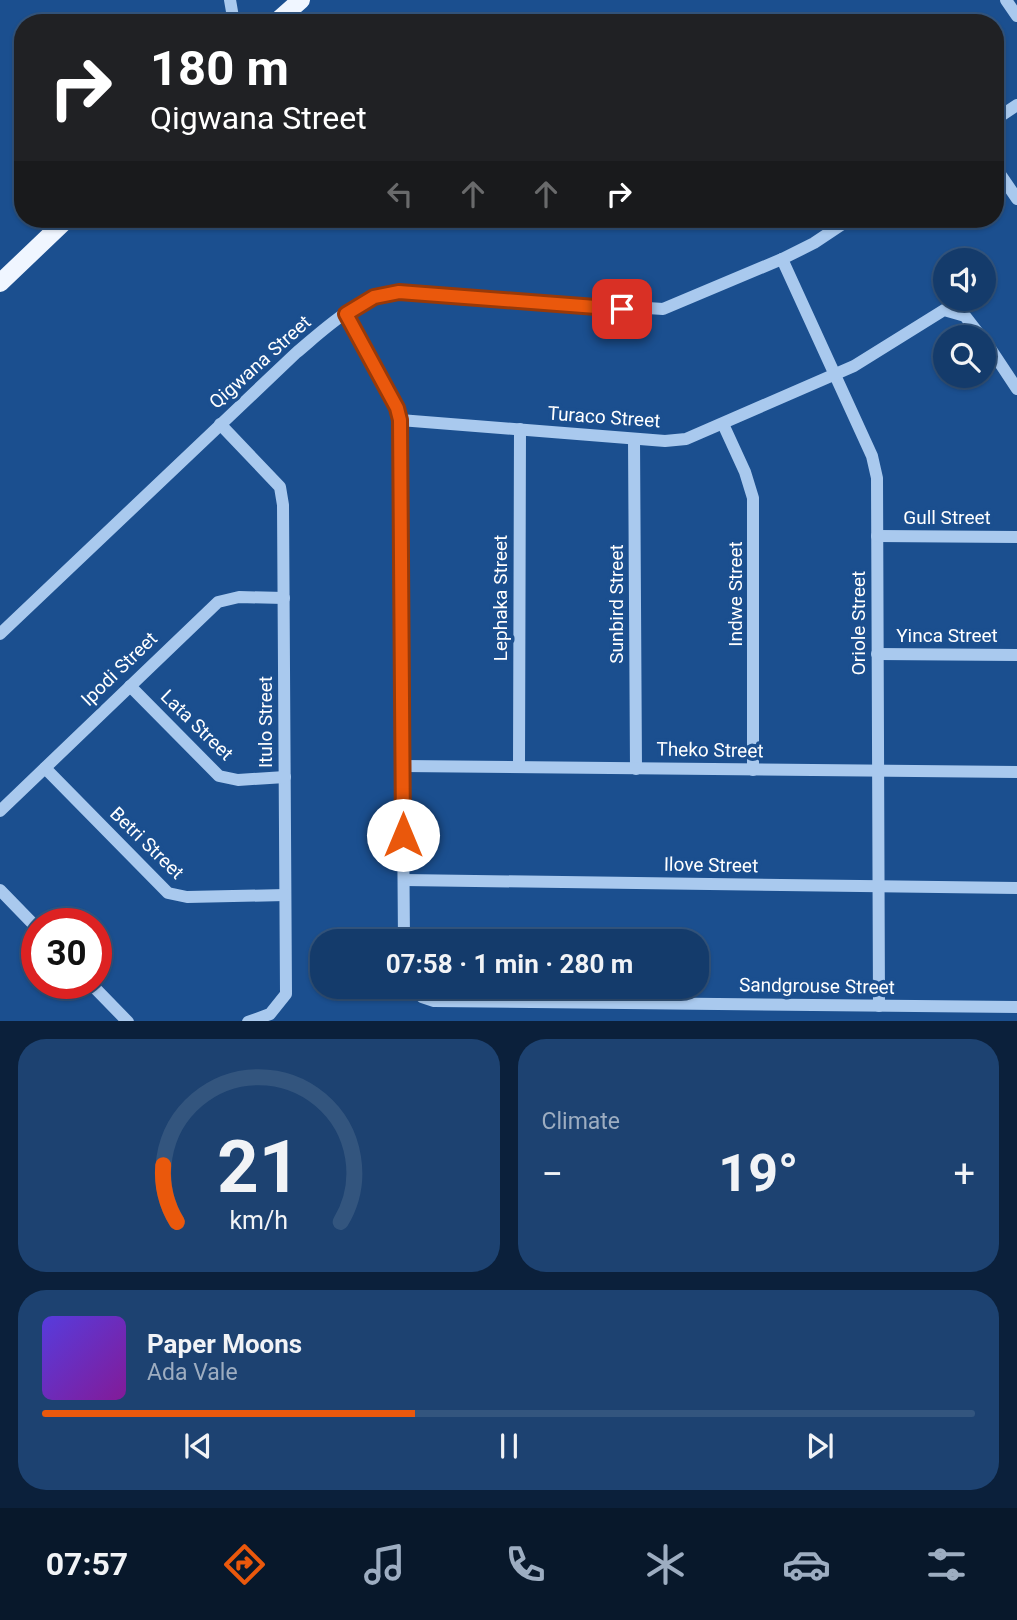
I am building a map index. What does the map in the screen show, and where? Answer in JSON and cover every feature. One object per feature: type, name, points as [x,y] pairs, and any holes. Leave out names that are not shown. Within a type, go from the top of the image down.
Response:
[{"type":"main road","points":[[285,14],[301,0]]},
{"type":"main road","points":[[0,283],[58,228]]},
{"type":"street","points":[[1006,0],[1017,16]]},
{"type":"street","points":[[1004,180],[1017,199]]},
{"type":"street","name":"Qigwana Street","points":[[0,634],[296,353],[346,314],[374,297],[399,292],[663,309],[782,259],[836,228]]},
{"type":"street","name":"Oriole Street","points":[[782,259],[872,456],[877,478],[879,1006]]},
{"type":"street","points":[[834,374],[944,310],[965,316],[972,325]]},
{"type":"street","points":[[346,314],[397,408],[400,420],[404,929]]},
{"type":"street","points":[[996,358],[1017,389]]},
{"type":"street","name":"Turaco Street","points":[[400,420],[634,439],[686,439],[834,374]]},
{"type":"street","name":"Itulo Street","points":[[220,424],[280,488],[283,505],[286,994],[270,1014],[248,1021]]},
{"type":"street","name":"Indwe Street","points":[[723,424],[745,472],[754,512],[753,770]]},
{"type":"street","name":"Lephaka Street","points":[[519,767],[520,429]]},
{"type":"street","name":"Sunbird Street","points":[[634,439],[636,769]]},
{"type":"street","name":"Gull Street","points":[[877,536],[1017,537]]},
{"type":"street","name":"Ipodi Street","points":[[0,811],[218,602],[239,597],[284,598]]},
{"type":"street","name":"Yinca Street","points":[[877,654],[1017,655]]},
{"type":"street","name":"Lata Street","points":[[130,686],[219,776],[238,780],[285,777]]},
{"type":"street","name":"Theko Street","points":[[403,766],[1017,772]]},
{"type":"street","name":"Betri Street","points":[[45,768],[168,893],[187,897],[285,895]]},
{"type":"street","name":"Ilove Street","points":[[404,880],[1017,888]]},
{"type":"street","points":[[0,890],[21,912]]},
{"type":"street","points":[[106,999],[128,1021]]},
{"type":"street","name":"Sandgrouse Street","points":[[428,999],[1017,1007]]},
{"type":"route","points":[[403,835],[400,420],[397,408],[346,314],[374,297],[399,292],[622,309]]}]
